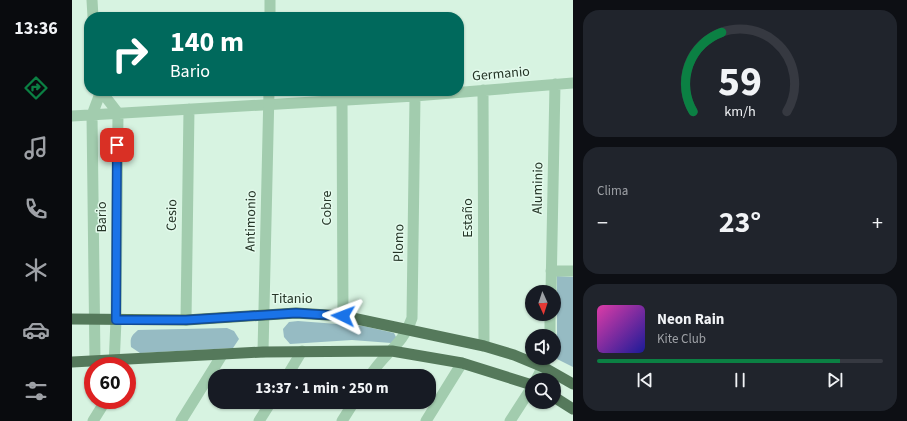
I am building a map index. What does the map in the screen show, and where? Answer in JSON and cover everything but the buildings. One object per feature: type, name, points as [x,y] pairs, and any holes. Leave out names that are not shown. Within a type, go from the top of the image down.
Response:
[{"type":"main road","name":"Titanio","points":[[72,319],[186,320],[296,313],[343,316],[484,346],[525,358]]},
{"type":"main road","points":[[136,361],[263,352],[392,351],[462,363],[525,384]]},
{"type":"main road","points":[[72,362],[84,361]]},
{"type":"main road","name":"Titanio","points":[[548,365],[573,384]]},
{"type":"main road","points":[[561,402],[573,409]]},
{"type":"street","points":[[92,0],[93,12]]},
{"type":"street","points":[[270,0],[270,12]]},
{"type":"street","name":"Germanio","points":[[464,92],[573,83]]},
{"type":"street","name":"Aluminio","points":[[551,285],[555,84]]},
{"type":"street","name":"Estaño","points":[[483,90],[484,346]]},
{"type":"street","points":[[92,115],[99,96]]},
{"type":"street","points":[[105,96],[118,113]]},
{"type":"street","name":"Antimonio","points":[[263,352],[269,96]]},
{"type":"street","name":"Germanio","points":[[72,116],[415,96]]},
{"type":"street","name":"Plomo","points":[[375,369],[383,358],[402,340],[408,330],[413,307],[415,96]]},
{"type":"street","name":"Cobre","points":[[342,100],[343,316]]},
{"type":"street","name":"Cesio","points":[[186,320],[188,109]]},
{"type":"street","name":"Bario","points":[[115,357],[118,113]]},
{"type":"street","name":"Bario","points":[[92,115],[95,357]]},
{"type":"street","points":[[551,272],[573,272]]},
{"type":"street","points":[[291,369],[302,351]]},
{"type":"street","points":[[180,421],[222,355]]},
{"type":"street","points":[[426,421],[462,363]]},
{"type":"street","points":[[510,421],[525,397]]},
{"type":"street","points":[[93,421],[100,409]]},
{"type":"street","points":[[259,421],[267,409]]},
{"type":"street","points":[[342,421],[350,409]]},
{"type":"shaded area","points":[[557,276],[573,277],[573,367],[561,361],[561,329],[557,329],[557,321],[561,321],[561,285],[557,285]]},
{"type":"shaded area","points":[[298,321],[363,326],[394,333],[397,339],[391,343],[352,340],[290,344],[284,337],[283,329],[289,322]]},
{"type":"shaded area","points":[[227,328],[234,331],[239,339],[233,348],[140,353],[131,347],[132,337],[138,330]]},
{"type":"route","points":[[117,145],[116,320],[186,320],[296,313],[343,316]]}]
